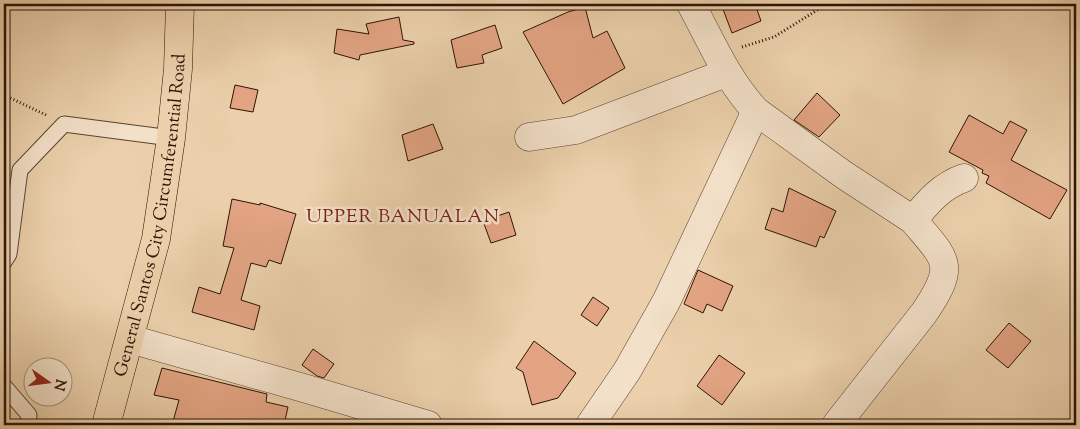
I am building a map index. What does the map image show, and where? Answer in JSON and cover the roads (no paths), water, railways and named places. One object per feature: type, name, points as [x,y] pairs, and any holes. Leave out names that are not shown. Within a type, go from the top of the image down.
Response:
[{"type":"main road","name":"General Santos City Circumferential Road","points":[[106,425],[156,239],[171,138],[178,70],[180,4]]},
{"type":"street","points":[[692,4],[722,64],[745,99],[756,111],[844,175],[912,220],[941,254],[945,266],[944,277],[936,295],[836,425]]},
{"type":"street","points":[[529,137],[576,130],[722,64]]},
{"type":"street","points":[[590,425],[627,371],[666,302],[756,111]]},
{"type":"street","points":[[912,220],[941,189],[950,183],[964,178]]},
{"type":"street","points":[[130,339],[428,425]]},
{"type":"lane","points":[[4,262],[8,254],[20,170],[64,124],[171,138]]},
{"type":"lane","points":[[4,386],[28,415],[28,425]]},
{"type":"district","name":"UPPER BANUALAN","points":[[403,215]]}]
